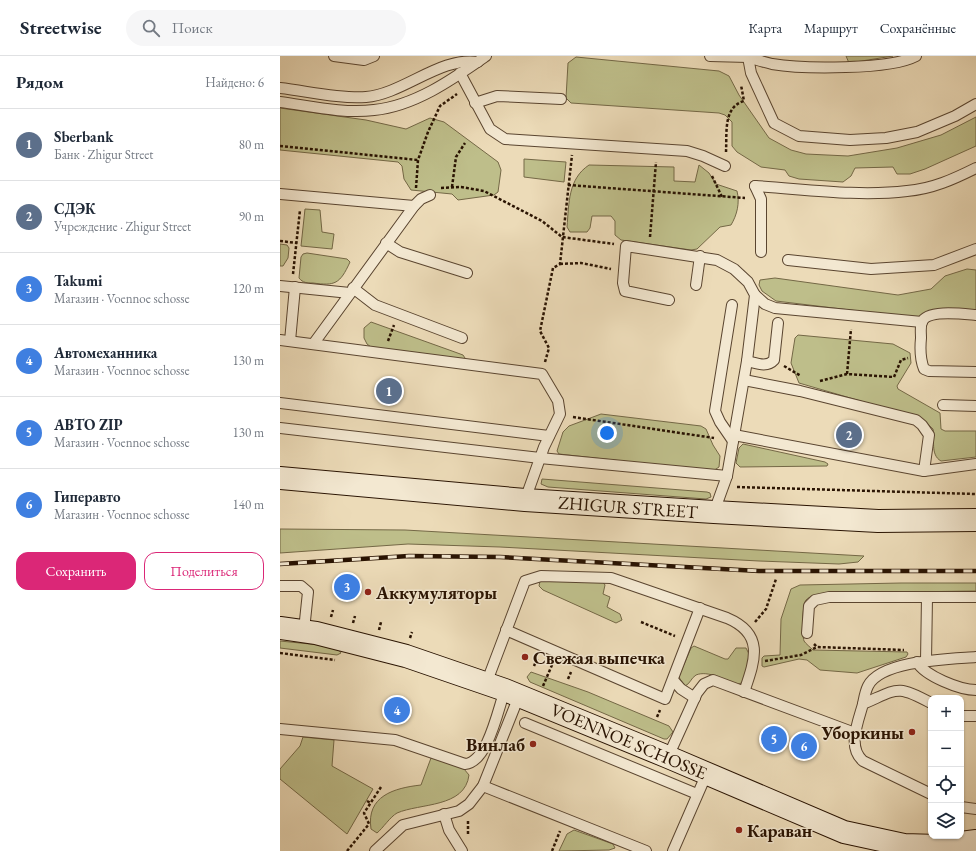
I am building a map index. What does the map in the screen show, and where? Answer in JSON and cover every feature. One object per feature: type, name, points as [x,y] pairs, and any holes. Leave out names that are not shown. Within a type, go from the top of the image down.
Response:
[{"type":"main road","name":"ZHIGUR STREET","points":[[280,478],[525,500],[714,512],[878,521],[976,520]]},
{"type":"main road","name":"VOENNOE SCHOSSE","points":[[280,628],[304,630],[406,656],[503,690],[707,773],[844,832],[904,845],[938,846],[976,841]]},
{"type":"lane","points":[[334,56],[364,60],[374,56]]},
{"type":"lane","points":[[710,56],[748,57],[830,67],[867,66],[916,56]]},
{"type":"lane","points":[[748,57],[751,73],[774,123],[800,136],[850,140],[886,138],[916,132],[955,116],[976,104]]},
{"type":"lane","points":[[280,88],[366,97],[387,93],[453,62],[467,59],[482,59]]},
{"type":"lane","points":[[280,102],[357,111],[375,110],[431,93],[482,59]]},
{"type":"lane","points":[[460,73],[490,129],[505,139],[573,145],[686,151],[703,156],[725,166]]},
{"type":"lane","points":[[475,103],[497,96],[560,100]]},
{"type":"lane","points":[[761,252],[761,199],[754,186],[858,192],[907,191],[947,182],[976,168]]},
{"type":"lane","points":[[314,343],[414,206],[430,191]]},
{"type":"lane","points":[[280,194],[414,206]]},
{"type":"lane","points":[[386,243],[400,252],[467,273]]},
{"type":"lane","points":[[669,300],[625,291],[623,284],[626,246],[700,256],[716,260],[734,269],[748,282],[755,295],[765,304],[775,308],[922,322]]},
{"type":"lane","points":[[788,260],[871,270],[934,265],[976,249]]},
{"type":"lane","points":[[696,285],[700,256]]},
{"type":"lane","points":[[280,286],[352,290],[375,306],[462,338]]},
{"type":"lane","points":[[296,287],[285,340],[542,374],[558,401],[560,414],[540,458],[525,500]]},
{"type":"lane","points":[[714,512],[727,476],[748,361],[755,295]]},
{"type":"lane","points":[[732,305],[715,411],[720,422],[734,438],[924,471],[976,464]]},
{"type":"lane","points":[[976,315],[937,313],[925,317],[922,322],[920,354],[924,369],[929,371],[976,372]]},
{"type":"lane","points":[[748,361],[766,364],[771,363],[774,360],[778,323]]},
{"type":"lane","points":[[744,380],[800,391],[908,418],[922,424],[929,435],[924,471]]},
{"type":"lane","points":[[280,403],[549,436]]},
{"type":"lane","points":[[943,405],[976,406]]},
{"type":"lane","points":[[280,428],[540,458],[727,476]]},
{"type":"lane","points":[[375,851],[403,824],[459,811],[469,804],[482,786],[503,690],[506,630],[522,585],[525,581],[542,576],[611,578],[740,623],[750,633],[754,644],[753,663],[744,692]]},
{"type":"lane","points":[[280,586],[301,586],[308,592],[304,630]]},
{"type":"lane","points":[[807,633],[809,606],[815,600],[829,597],[976,597]]},
{"type":"lane","points":[[927,597],[921,669],[929,674],[959,686],[976,690]]},
{"type":"lane","points":[[506,630],[665,699],[689,642],[700,608]]},
{"type":"lane","points":[[928,793],[863,761],[856,752],[855,733],[868,686],[879,676],[923,658],[976,656]]},
{"type":"lane","points":[[673,680],[681,689],[695,698]]},
{"type":"lane","points":[[668,757],[695,698],[704,684],[713,680],[855,733]]},
{"type":"lane","points":[[280,729],[395,740],[465,764],[471,763],[484,751],[503,690]]},
{"type":"lane","points":[[863,704],[900,690],[911,692],[928,701]]},
{"type":"lane","points":[[964,716],[976,716]]},
{"type":"lane","points":[[525,723],[697,794]]},
{"type":"lane","points":[[673,851],[707,773]]},
{"type":"lane","points":[[482,786],[646,851]]},
{"type":"lane","points":[[964,807],[976,809]]},
{"type":"lane","points":[[444,814],[449,830],[462,851]]},
{"type":"path","points":[[725,166],[729,113],[736,103],[744,101],[740,86]]},
{"type":"path","points":[[467,88],[440,106],[418,160],[415,190],[430,191],[452,187],[484,191],[542,221],[562,237],[626,246]]},
{"type":"path","points":[[452,187],[456,157],[465,143]]},
{"type":"path","points":[[560,264],[573,145]]},
{"type":"path","points":[[280,146],[418,160]]},
{"type":"path","points":[[649,249],[657,150]]},
{"type":"path","points":[[568,185],[761,199]]},
{"type":"path","points":[[294,262],[301,196]]},
{"type":"path","points":[[280,241],[296,243]]},
{"type":"path","points":[[542,374],[549,348],[540,331],[553,268],[560,264],[581,263],[624,272]]},
{"type":"path","points":[[384,353],[397,314]]},
{"type":"path","points":[[847,374],[852,315]]},
{"type":"path","points":[[774,360],[801,376],[808,384]]},
{"type":"path","points":[[800,391],[808,384],[847,374],[894,377],[901,360]]},
{"type":"path","points":[[560,414],[734,438]]},
{"type":"path","points":[[723,487],[976,494]]},
{"type":"path","points":[[750,633],[757,618],[766,609],[776,579]]},
{"type":"path","points":[[641,622],[689,642]]},
{"type":"path","points":[[807,633],[808,638],[817,647]]},
{"type":"path","points":[[753,663],[801,655],[817,647],[923,658]]},
{"type":"path","points":[[280,653],[337,660]]},
{"type":"path","points":[[347,851],[369,824],[364,813],[381,787]]},
{"type":"path","points":[[367,801],[371,803]]},
{"type":"path","points":[[468,835],[469,804]]},
{"type":"path","points":[[552,851],[566,819]]},
{"type":"green space","points":[[846,56],[893,56],[849,63]]},
{"type":"green space","points":[[576,57],[719,71],[729,76],[739,95],[769,138],[791,150],[806,154],[848,156],[897,148],[941,135],[976,117],[976,146],[925,169],[910,174],[897,174],[893,167],[855,168],[851,176],[843,182],[799,179],[789,176],[785,170],[761,167],[737,152],[732,146],[732,122],[725,115],[719,113],[571,103],[566,98],[568,63]]},
{"type":"green space","points":[[280,108],[366,120],[406,129],[430,118],[444,122],[498,162],[501,170],[498,192],[494,195],[458,200],[452,194],[411,190],[404,179],[402,166],[398,162],[280,150]]},
{"type":"green space","points":[[524,159],[566,162],[564,182],[524,177]]},
{"type":"green space","points":[[589,165],[674,167],[674,181],[695,182],[699,165],[709,173],[716,184],[737,191],[738,204],[735,217],[731,225],[720,227],[697,249],[691,250],[621,240],[615,235],[615,221],[611,216],[592,216],[590,228],[587,232],[570,232],[567,227],[568,209],[573,184],[582,171]]},
{"type":"green space","points":[[305,209],[320,210],[322,232],[334,234],[332,249],[301,246]]},
{"type":"green space","points":[[280,244],[287,245],[289,248],[288,258],[283,266],[280,266]]},
{"type":"green space","points":[[307,253],[347,259],[350,262],[343,275],[336,282],[327,284],[305,282],[299,278],[301,257],[303,254]]},
{"type":"green space","points":[[967,269],[976,270],[976,310],[916,318],[776,301],[762,291],[759,285],[760,280],[775,278],[898,295],[931,289],[945,276]]},
{"type":"green space","points":[[371,322],[463,355],[465,358],[464,361],[371,347],[367,344],[364,338],[364,328]]},
{"type":"green space","points":[[798,335],[893,344],[910,353],[911,363],[897,386],[898,389],[940,413],[941,429],[945,431],[976,431],[976,457],[941,461],[935,455],[934,451],[933,429],[922,419],[799,383],[791,363],[795,338]]},
{"type":"green space","points":[[601,414],[701,426],[706,429],[720,456],[719,467],[713,471],[559,454],[557,451],[563,432],[569,426]]},
{"type":"green space","points":[[743,444],[825,462],[828,464],[827,466],[740,467],[736,463],[739,448]]},
{"type":"green space","points":[[542,479],[707,492],[710,493],[711,497],[706,499],[548,487],[541,484]]},
{"type":"green space","points":[[280,529],[405,530],[864,556],[858,562],[839,564],[500,547],[408,544],[280,553]]},
{"type":"green space","points":[[540,581],[603,582],[605,585],[603,594],[610,597],[607,607],[620,614],[622,620],[616,623],[543,590],[539,586]]},
{"type":"green space","points":[[976,583],[976,591],[827,593],[813,596],[808,598],[805,603],[803,614],[803,638],[813,650],[907,652],[908,654],[906,657],[857,673],[820,670],[807,660],[799,659],[764,667],[762,666],[762,658],[764,656],[780,655],[781,619],[791,589],[800,585]]},
{"type":"green space","points":[[280,641],[320,645],[338,649],[341,653],[337,655],[280,648]]},
{"type":"green space","points":[[694,646],[725,659],[728,659],[736,648],[746,648],[750,656],[744,682],[736,685],[716,676],[701,674],[694,676],[685,686],[679,676],[691,648]]},
{"type":"green space","points":[[531,672],[588,692],[669,726],[673,732],[667,739],[664,739],[530,682],[527,677]]},
{"type":"green space","points":[[303,737],[334,740],[332,766],[373,789],[347,834],[280,779],[280,769],[300,746]]},
{"type":"green space","points":[[431,758],[435,758],[464,769],[469,775],[466,786],[451,799],[397,813],[377,833],[371,829],[373,809],[378,801],[384,796],[401,788],[421,785]]},
{"type":"green space","points":[[574,830],[613,844],[615,848],[609,850],[559,851],[567,834]]},
{"type":"railway","points":[[280,564],[409,556],[500,557],[759,571],[976,571]]},
{"type":"place","name":"Sberbank","points":[[389,391]]},
{"type":"place","name":"СДЭК","points":[[849,435]]},
{"type":"place","name":"Takumi","points":[[347,587]]},
{"type":"place","name":"Аккумуляторы","points":[[368,592]]},
{"type":"place","name":"Свежая выпечка","points":[[525,657]]},
{"type":"place","name":"Автомеханника","points":[[397,710]]},
{"type":"place","name":"Уборкины","points":[[912,732]]},
{"type":"place","name":"АВТО ZIP","points":[[774,739]]},
{"type":"place","name":"Винлаб","points":[[533,744]]},
{"type":"place","name":"Гиперавто","points":[[804,746]]},
{"type":"place","name":"Караван","points":[[739,830]]}]
